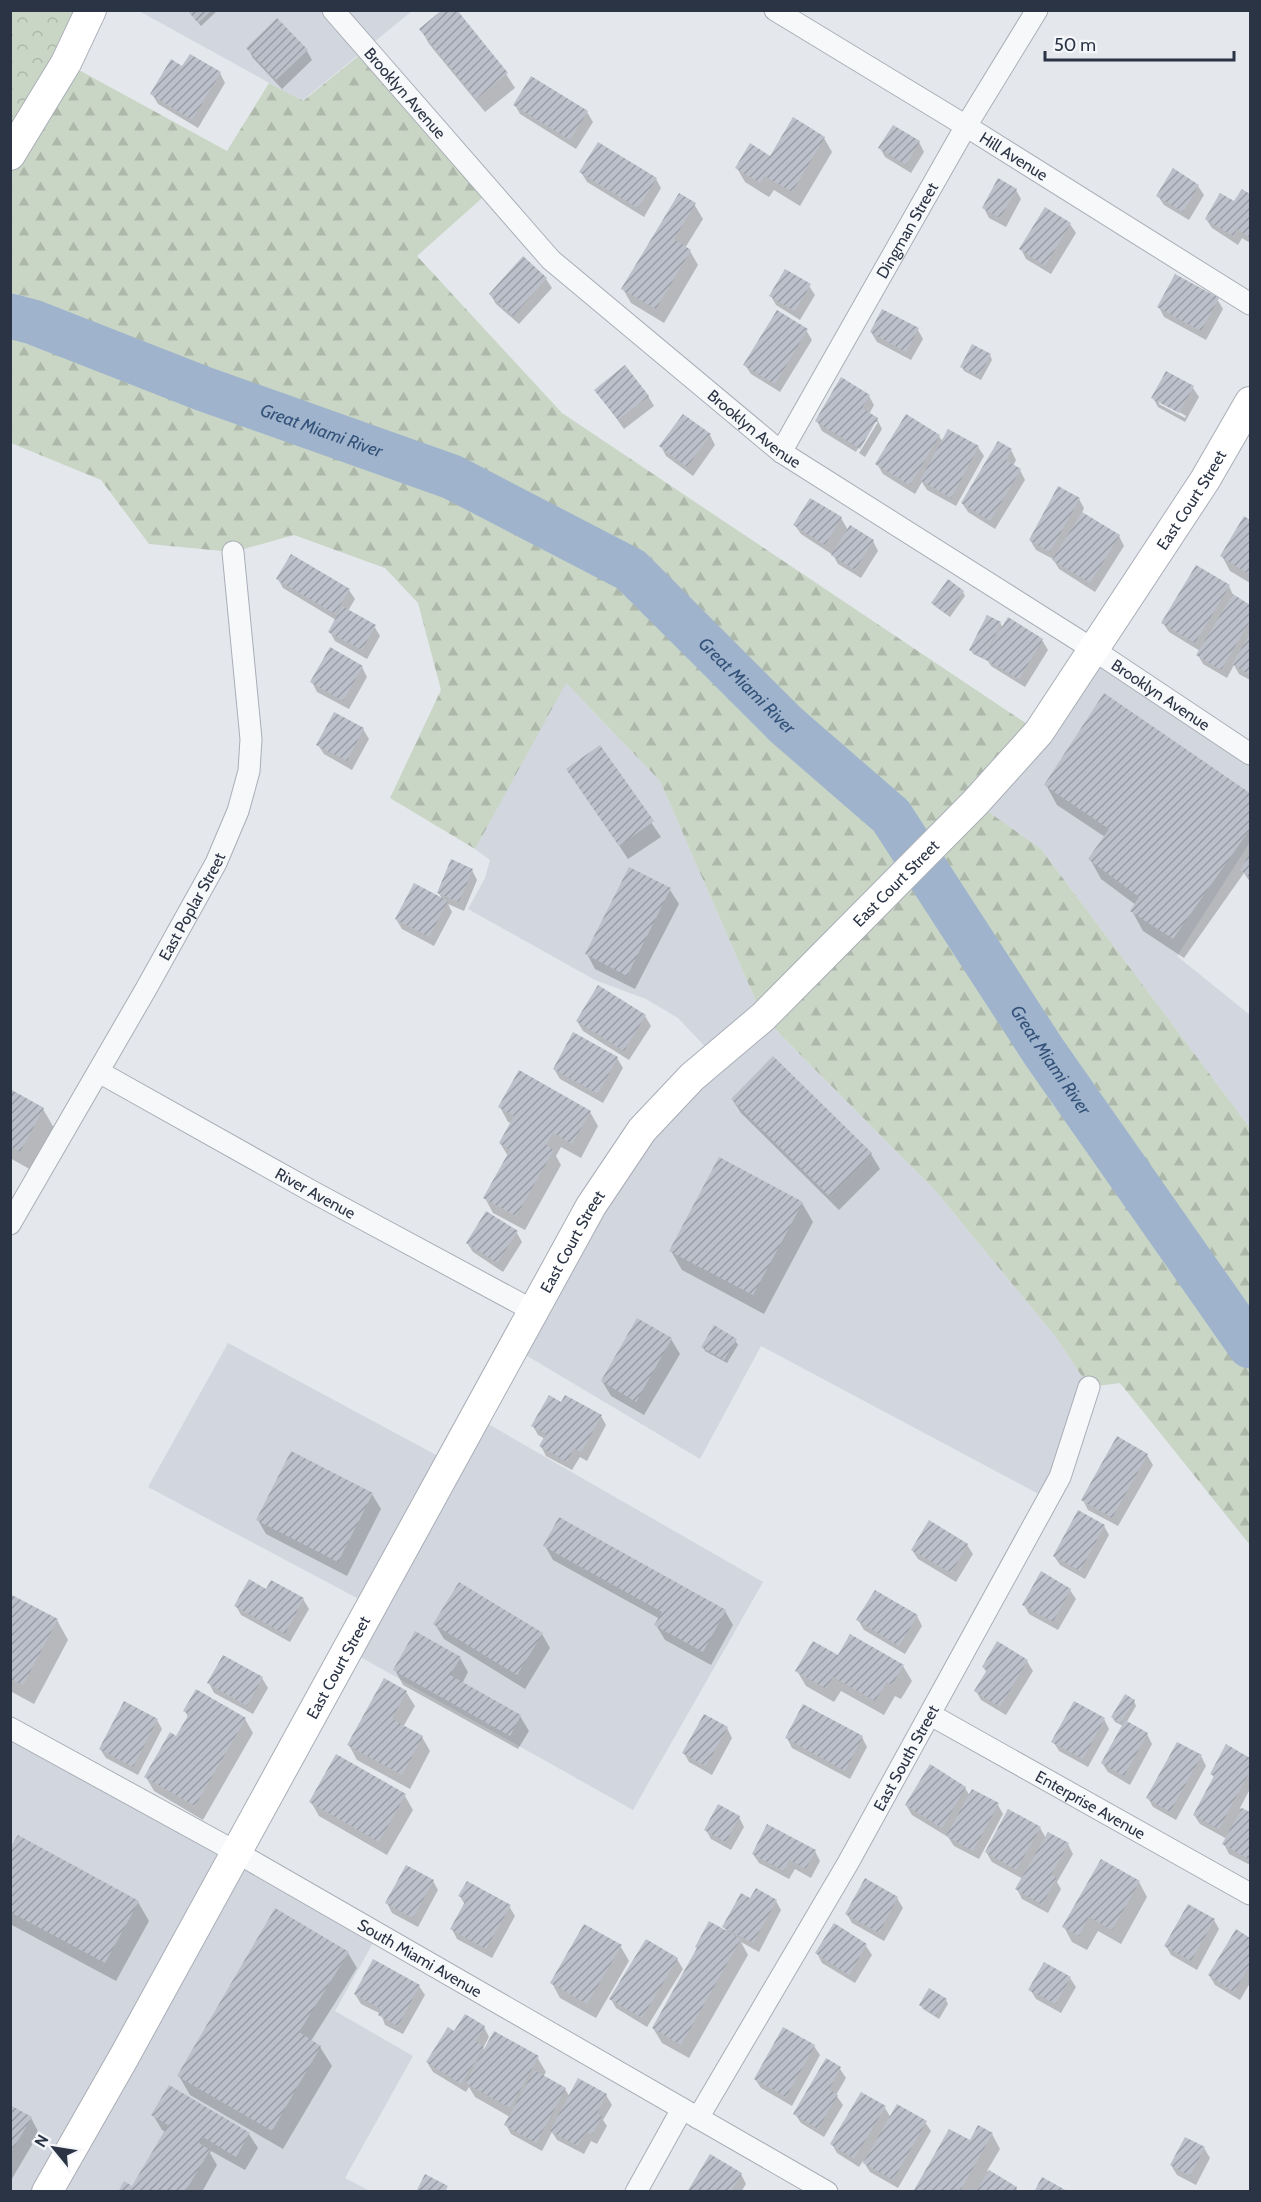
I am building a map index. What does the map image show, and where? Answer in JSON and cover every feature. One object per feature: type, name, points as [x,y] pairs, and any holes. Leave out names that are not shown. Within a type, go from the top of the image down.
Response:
[{"type":"main road","points":[[10,155],[66,63],[91,10]]},
{"type":"main road","name":"East Court Street","points":[[47,2192],[591,1206],[642,1130],[692,1077],[763,1017],[975,803],[1039,732],[1205,480],[1251,402]]},
{"type":"street","name":"Brooklyn Avenue","points":[[333,10],[551,261],[780,452],[1094,650],[1251,754]]},
{"type":"street","name":"Hill Avenue","points":[[775,10],[1251,304]]},
{"type":"street","name":"Dingman Street","points":[[780,452],[966,126],[1037,10]]},
{"type":"street","name":"East Poplar Street","points":[[10,1224],[99,1072],[216,862],[238,812],[249,771],[251,739],[233,552]]},
{"type":"street","name":"River Avenue","points":[[99,1072],[313,1192],[534,1311]]},
{"type":"street","name":"East South Street","points":[[636,2192],[690,2113],[848,1863],[1060,1477],[1089,1387]]},
{"type":"street","name":"Enterprise Avenue","points":[[931,1714],[1251,1894]]},
{"type":"street","name":"South Miami Avenue","points":[[10,1728],[236,1852],[827,2192]]},
{"type":"shaded area","points":[[139,11],[412,11],[302,101]]},
{"type":"shaded area","points":[[1094,650],[1250,754],[1250,842],[1177,956],[1250,1015],[1250,1128],[1041,849],[975,803]]},
{"type":"shaded area","points":[[565,682],[660,781],[763,1017],[934,1189],[1055,1336],[1089,1387],[1048,1499],[761,1346],[700,1459],[514,1348],[591,1206],[715,1057],[678,1018],[646,999],[595,980],[468,909],[485,878],[490,860],[475,849]]},
{"type":"shaded area","points":[[228,1343],[451,1463],[476,1417],[763,1582],[633,1810],[348,1650],[372,1606],[148,1487]]},
{"type":"shaded area","points":[[10,1728],[378,1934],[335,2011],[413,2056],[345,2178],[370,2191],[11,2191]]},
{"type":"green space","points":[[11,11],[91,11],[11,155]]},
{"type":"green space","points":[[367,49],[490,191],[417,256],[562,413],[1039,732],[976,803],[1041,849],[1250,1128],[1250,1545],[1120,1383],[1089,1387],[1055,1336],[934,1189],[763,1017],[660,781],[566,683],[475,849],[390,798],[441,690],[418,603],[385,568],[294,535],[233,552],[149,544],[101,480],[11,443],[11,155],[66,63],[227,151],[269,83],[303,101]]},
{"type":"building","points":[[187,10],[212,10],[198,23]]},
{"type":"building","points":[[442,10],[457,10],[508,73],[476,99],[419,29]]},
{"type":"building","points":[[277,18],[308,50],[276,80],[246,48]]},
{"type":"building","points":[[190,54],[221,72],[192,120],[150,94],[171,59],[182,66]]},
{"type":"building","points":[[531,76],[588,111],[570,140],[513,105]]},
{"type":"building","points":[[793,117],[825,137],[792,192],[765,176],[760,183],[735,168],[750,143],[770,156]]},
{"type":"building","points":[[893,125],[920,141],[906,165],[878,148]]},
{"type":"building","points":[[598,142],[657,178],[638,208],[579,172]]},
{"type":"building","points":[[1173,168],[1199,185],[1183,212],[1156,196]]},
{"type":"building","points":[[998,178],[1017,189],[1000,218],[982,208]]},
{"type":"building","points":[[1242,189],[1250,194],[1250,238],[1237,229],[1233,236],[1205,219],[1220,193],[1234,201]]},
{"type":"building","points":[[679,193],[696,203],[674,239],[691,250],[656,309],[621,289]]},
{"type":"building","points":[[1045,207],[1071,223],[1045,266],[1019,249]]},
{"type":"building","points":[[523,256],[547,278],[513,316],[489,294]]},
{"type":"building","points":[[785,269],[811,284],[795,311],[769,296]]},
{"type":"building","points":[[1175,274],[1219,298],[1201,331],[1157,307]]},
{"type":"building","points":[[882,309],[919,328],[906,352],[870,332]]},
{"type":"building","points":[[777,310],[808,329],[775,384],[743,365]]},
{"type":"building","points":[[972,344],[991,354],[979,376],[960,367]]},
{"type":"building","points":[[625,365],[649,396],[618,420],[594,390]]},
{"type":"building","points":[[1166,371],[1194,386],[1179,413],[1151,398]]},
{"type":"building","points":[[841,377],[870,395],[862,408],[878,418],[860,449],[815,421]]},
{"type":"building","points":[[683,414],[711,434],[687,467],[659,446]]},
{"type":"building","points":[[906,414],[940,435],[910,485],[875,464]]},
{"type":"building","points":[[948,429],[979,446],[951,498],[920,480]]},
{"type":"building","points":[[998,441],[1012,449],[1006,460],[1021,469],[990,521],[961,503]]},
{"type":"building","points":[[1058,486],[1080,498],[1050,552],[1029,540]]},
{"type":"building","points":[[810,498],[842,517],[825,545],[793,525]]},
{"type":"building","points":[[1082,512],[1120,535],[1090,583],[1052,560]]},
{"type":"building","points":[[1244,516],[1250,520],[1250,575],[1220,556]]},
{"type":"building","points":[[850,525],[874,540],[855,570],[831,555]]},
{"type":"building","points":[[291,554],[350,589],[335,614],[276,579]]},
{"type":"building","points":[[1196,565],[1230,585],[1195,643],[1161,623]]},
{"type":"building","points":[[948,579],[964,591],[947,614],[931,603]]},
{"type":"building","points":[[1233,594],[1250,605],[1250,621],[1221,670],[1196,655]]},
{"type":"building","points":[[342,606],[376,625],[362,650],[328,632]]},
{"type":"building","points":[[987,615],[1001,622],[986,653],[1008,617],[1043,639],[1019,679],[969,650]]},
{"type":"building","points":[[1250,634],[1250,675],[1232,664]]},
{"type":"building","points":[[330,647],[363,666],[343,701],[310,682]]},
{"type":"building","points":[[1104,693],[1250,793],[1250,829],[1173,939],[1130,911],[1139,897],[1088,859],[1109,829],[1044,785]]},
{"type":"building","points":[[334,712],[364,728],[347,761],[316,745]]},
{"type":"building","points":[[600,745],[654,821],[619,846],[566,769]]},
{"type":"building","points":[[1250,853],[1250,877],[1240,870]]},
{"type":"building","points":[[451,859],[473,869],[459,902],[437,893]]},
{"type":"building","points":[[629,867],[671,888],[627,976],[585,954]]},
{"type":"building","points":[[414,883],[448,901],[429,937],[395,919]]},
{"type":"building","points":[[598,985],[646,1015],[624,1051],[576,1021]]},
{"type":"building","points":[[573,1032],[618,1057],[598,1094],[553,1069]]},
{"type":"building","points":[[773,1056],[872,1153],[830,1197],[731,1099]]},
{"type":"building","points":[[519,1070],[591,1111],[572,1144],[553,1133],[546,1145],[554,1150],[516,1216],[483,1198],[510,1150],[499,1143],[514,1116],[498,1107]]},
{"type":"building","points":[[10,1089],[44,1108],[20,1152],[10,1146]]},
{"type":"building","points":[[719,1157],[803,1202],[753,1295],[669,1251]]},
{"type":"building","points":[[486,1211],[518,1231],[497,1263],[466,1243]]},
{"type":"building","points":[[637,1318],[672,1338],[636,1402],[601,1381]]},
{"type":"building","points":[[714,1325],[737,1339],[724,1360],[701,1347]]},
{"type":"building","points":[[549,1395],[561,1402],[565,1395],[602,1415],[581,1452],[574,1448],[567,1462],[539,1446],[546,1434],[531,1426]]},
{"type":"building","points":[[1117,1436],[1148,1454],[1112,1518],[1081,1500]]},
{"type":"building","points":[[291,1451],[373,1493],[338,1562],[256,1520]]},
{"type":"building","points":[[1078,1510],[1105,1525],[1080,1571],[1053,1556]]},
{"type":"building","points":[[559,1517],[726,1610],[703,1652],[654,1625],[662,1612],[543,1546]]},
{"type":"building","points":[[929,1520],[968,1544],[951,1573],[911,1550]]},
{"type":"building","points":[[1041,1571],[1071,1589],[1053,1622],[1022,1605]]},
{"type":"building","points":[[249,1579],[266,1589],[271,1580],[304,1598],[285,1634],[234,1606]]},
{"type":"building","points":[[459,1582],[543,1633],[517,1675],[433,1624]]},
{"type":"building","points":[[875,1590],[918,1615],[899,1646],[856,1620]]},
{"type":"building","points":[[10,1594],[58,1619],[23,1685],[10,1679]]},
{"type":"building","points":[[415,1631],[461,1657],[450,1675],[521,1715],[510,1736],[393,1670]]},
{"type":"building","points":[[850,1634],[904,1665],[892,1685],[887,1682],[875,1701],[833,1677],[826,1689],[795,1671],[813,1641],[838,1655]]},
{"type":"building","points":[[997,1641],[1028,1660],[1000,1707],[974,1691],[987,1670],[982,1667]]},
{"type":"building","points":[[223,1655],[263,1677],[247,1706],[207,1683]]},
{"type":"building","points":[[384,1678],[407,1691],[392,1719],[423,1736],[402,1775],[347,1745]]},
{"type":"building","points":[[196,1689],[246,1718],[195,1806],[144,1777],[170,1732],[176,1736],[189,1714],[183,1711]]},
{"type":"building","points":[[1125,1694],[1135,1700],[1121,1723],[1111,1717]]},
{"type":"building","points":[[124,1701],[158,1719],[133,1767],[99,1749]]},
{"type":"building","points":[[1074,1701],[1105,1718],[1083,1759],[1051,1742]]},
{"type":"building","points":[[803,1704],[863,1736],[845,1771],[785,1738]]},
{"type":"building","points":[[704,1714],[728,1727],[706,1766],[682,1753]]},
{"type":"building","points":[[1125,1720],[1148,1733],[1124,1776],[1101,1763]]},
{"type":"building","points":[[1177,1742],[1202,1755],[1170,1812],[1146,1798]]},
{"type":"building","points":[[1226,1744],[1250,1758],[1250,1771],[1219,1829],[1193,1815],[1214,1776],[1210,1774]]},
{"type":"building","points":[[336,1754],[406,1794],[379,1842],[309,1802]]},
{"type":"building","points":[[930,1764],[966,1787],[942,1828],[905,1805]]},
{"type":"building","points":[[972,1789],[999,1803],[973,1851],[946,1836]]},
{"type":"building","points":[[718,1804],[740,1816],[726,1842],[704,1830]]},
{"type":"building","points":[[1242,1808],[1250,1812],[1250,1860],[1222,1844]]},
{"type":"building","points":[[1008,1809],[1041,1827],[1016,1870],[985,1852]]},
{"type":"building","points":[[767,1824],[816,1850],[806,1869],[789,1860],[784,1871],[752,1854]]},
{"type":"building","points":[[1048,1832],[1069,1843],[1051,1875],[1057,1878],[1042,1905],[1015,1889]]},
{"type":"building","points":[[18,1835],[139,1901],[105,1963],[10,1912],[10,1848]]},
{"type":"building","points":[[1101,1859],[1140,1881],[1112,1930],[1089,1917],[1079,1936],[1062,1927]]},
{"type":"building","points":[[406,1865],[434,1880],[413,1918],[385,1903]]},
{"type":"building","points":[[865,1878],[898,1897],[879,1933],[845,1914]]},
{"type":"building","points":[[467,1881],[511,1905],[486,1949],[450,1929],[466,1900],[458,1896]]},
{"type":"building","points":[[756,1888],[777,1900],[753,1943],[722,1927],[741,1893],[750,1898]]},
{"type":"building","points":[[1188,1904],[1215,1919],[1191,1961],[1164,1946]]},
{"type":"building","points":[[275,1908],[349,1952],[299,2032],[321,2046],[272,2131],[177,2076]]},
{"type":"building","points":[[709,1921],[741,1939],[681,2045],[652,2028],[697,1948],[695,1947]]},
{"type":"building","points":[[834,1923],[867,1944],[849,1975],[815,1953]]},
{"type":"building","points":[[584,1924],[622,1945],[587,2004],[550,1983]]},
{"type":"building","points":[[1236,1929],[1250,1938],[1250,1965],[1234,1992],[1208,1975]]},
{"type":"building","points":[[646,1939],[678,1958],[642,2018],[609,1999]]},
{"type":"building","points":[[373,1959],[420,1985],[398,2026],[378,2015],[381,2009],[354,1994]]},
{"type":"building","points":[[1044,1962],[1071,1977],[1056,2004],[1028,1990]]},
{"type":"building","points":[[929,1988],[947,1999],[936,2016],[919,2005]]},
{"type":"building","points":[[465,2014],[485,2026],[476,2041],[484,2047],[461,2084],[426,2062],[448,2027],[454,2031]]},
{"type":"building","points":[[783,2027],[815,2045],[786,2097],[754,2079]]},
{"type":"building","points":[[494,2031],[539,2056],[510,2108],[465,2083]]},
{"type":"building","points":[[826,2058],[841,2067],[829,2089],[838,2095],[818,2129],[793,2114]]},
{"type":"building","points":[[534,2070],[566,2088],[536,2143],[504,2125]]},
{"type":"building","points":[[578,2078],[607,2094],[597,2113],[602,2116],[592,2135],[586,2132],[578,2146],[550,2131]]},
{"type":"building","points":[[169,2085],[250,2133],[236,2157],[203,2137],[199,2143],[210,2150],[185,2192],[118,2192],[124,2181],[132,2186],[168,2125],[151,2115]]},
{"type":"building","points":[[861,2092],[886,2106],[854,2159],[830,2144]]},
{"type":"building","points":[[897,2104],[927,2121],[893,2180],[863,2163]]},
{"type":"building","points":[[10,2105],[32,2117],[10,2154]]},
{"type":"building","points":[[978,2125],[993,2133],[960,2191],[954,2188],[952,2192],[914,2190],[949,2129],[970,2140]]},
{"type":"building","points":[[1185,2137],[1205,2147],[1190,2176],[1170,2165]]},
{"type":"building","points":[[710,2154],[742,2173],[731,2192],[687,2192]]},
{"type":"building","points":[[989,2170],[1017,2187],[1015,2192],[976,2192]]},
{"type":"building","points":[[425,2174],[448,2186],[445,2192],[416,2192]]},
{"type":"building","points":[[1042,2177],[1069,2192],[1034,2192]]},
{"type":"waterway","name":"Great Miami River","points":[[10,316],[33,322],[204,389],[452,477],[631,570],[786,725],[891,816],[1044,1052],[1250,1346]]}]
